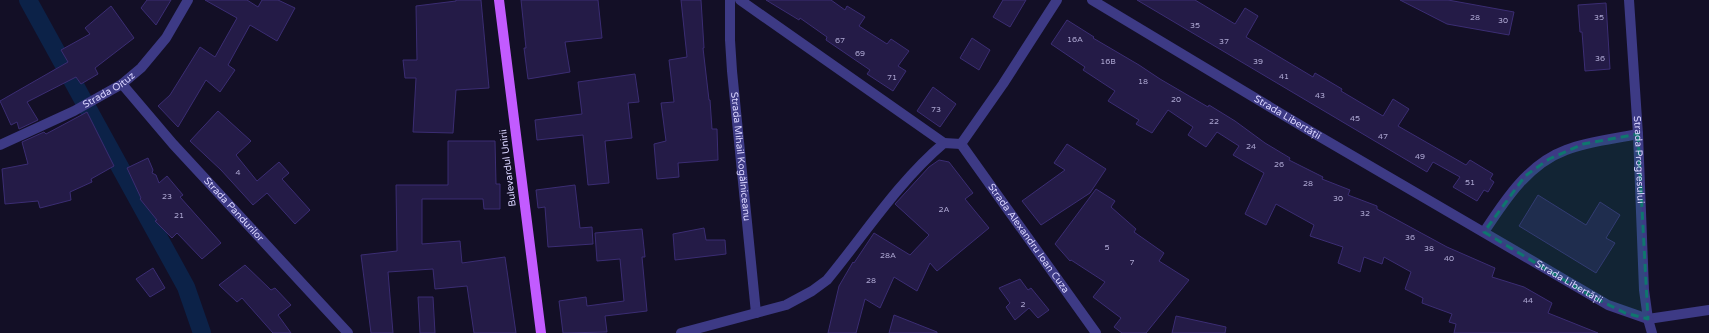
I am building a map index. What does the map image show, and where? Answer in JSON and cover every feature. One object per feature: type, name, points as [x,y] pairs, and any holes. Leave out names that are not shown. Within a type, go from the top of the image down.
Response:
[{"type":"main road","name":"Bulevardul Unirii","points":[[499,0],[541,333]]},
{"type":"street","name":"Strada Oituz","points":[[0,145],[74,111],[122,84],[141,68],[166,38],[188,0]]},
{"type":"street","name":"Strada Mihail Kogălniceanu","points":[[730,0],[732,71],[756,313]]},
{"type":"street","points":[[740,0],[812,49],[944,143],[961,144],[1003,84],[1057,0]]},
{"type":"street","name":"Strada Libertății","points":[[1092,0],[1310,131],[1608,305],[1648,319],[1709,310]]},
{"type":"street","name":"Strada Progresului","points":[[1629,0],[1638,134],[1644,290],[1648,319]]},
{"type":"street","name":"Strada Pandurilor","points":[[122,84],[179,150],[348,333]]},
{"type":"street","points":[[1484,232],[1506,199],[1525,176],[1549,159],[1565,150],[1583,144],[1638,134]]},
{"type":"street","points":[[681,333],[692,332],[786,305],[812,291],[827,280],[904,182],[924,160],[944,143]]},
{"type":"street","name":"Strada Alexandru Ioan Cuza","points":[[961,144],[1096,333]]},
{"type":"street","points":[[1648,319],[1652,333]]},
{"type":"highlighted area","points":[[1638,134],[1648,319],[1625,313],[1589,295],[1484,232],[1525,176],[1549,159],[1583,144]]},
{"type":"building","points":[[147,0],[171,0],[156,25],[141,8]]},
{"type":"building","points":[[205,0],[247,0],[258,7],[262,0],[278,0],[295,8],[277,41],[250,25],[228,65],[235,70],[220,92],[206,80],[178,127],[158,106],[170,95],[200,47],[215,57],[237,18]]},
{"type":"building","points":[[456,0],[481,0],[489,88],[456,90],[453,133],[413,132],[416,78],[405,78],[403,60],[417,60],[416,6]]},
{"type":"building","points":[[521,0],[598,0],[602,38],[565,42],[570,72],[528,79],[524,48],[526,48]]},
{"type":"building","points":[[681,0],[701,0],[703,48],[710,100],[712,129],[717,129],[718,160],[678,163],[679,177],[657,179],[654,144],[666,141],[661,103],[674,102],[669,60],[687,57]]},
{"type":"building","points":[[766,0],[831,0],[845,10],[847,6],[865,17],[859,26],[887,44],[891,39],[909,51],[898,66],[906,71],[893,91],[867,74],[870,70],[826,40],[827,37],[800,18],[799,20]]},
{"type":"building","points":[[1003,0],[1026,0],[1010,27],[993,17]]},
{"type":"building","points":[[1137,0],[1195,0],[1235,24],[1245,8],[1258,16],[1246,37],[1313,77],[1315,73],[1342,89],[1341,91],[1383,116],[1393,99],[1409,109],[1398,126],[1466,165],[1470,160],[1493,174],[1490,179],[1494,182],[1488,192],[1484,190],[1477,201],[1453,187],[1460,177],[1433,162],[1427,172]]},
{"type":"building","points":[[1400,0],[1448,0],[1514,12],[1509,35],[1447,24]]},
{"type":"building","points":[[1606,3],[1610,69],[1585,71],[1578,5]]},
{"type":"building","points":[[111,6],[134,38],[95,68],[98,74],[81,84],[76,77],[27,102],[38,120],[19,129],[17,122],[11,125],[0,101],[68,62],[61,50],[90,34],[85,28]]},
{"type":"building","points":[[1067,20],[1094,37],[1093,38],[1160,79],[1208,107],[1209,105],[1235,121],[1265,143],[1290,158],[1289,160],[1323,177],[1322,179],[1350,190],[1348,195],[1377,206],[1377,209],[1447,247],[1495,268],[1492,277],[1524,287],[1552,303],[1548,313],[1598,333],[1454,333],[1456,324],[1449,322],[1452,314],[1422,303],[1423,298],[1405,289],[1411,272],[1384,257],[1382,264],[1364,257],[1360,272],[1338,263],[1343,247],[1310,236],[1314,225],[1276,204],[1266,225],[1245,214],[1264,173],[1233,155],[1239,146],[1217,132],[1206,147],[1188,135],[1193,127],[1168,110],[1152,133],[1136,124],[1139,120],[1108,101],[1115,91],[1083,70],[1085,67],[1051,44]]},
{"type":"building","points":[[972,38],[990,50],[979,70],[960,58]]},
{"type":"building","points":[[635,74],[639,102],[628,103],[632,138],[605,141],[609,183],[588,185],[583,135],[537,140],[535,120],[582,114],[578,82]]},
{"type":"building","points":[[933,87],[956,104],[940,127],[917,111]]},
{"type":"building","points":[[218,111],[251,141],[236,155],[257,181],[279,162],[289,173],[282,179],[310,210],[295,224],[267,193],[253,205],[221,170],[190,141]]},
{"type":"building","points":[[87,112],[114,166],[91,179],[92,182],[70,192],[71,200],[40,208],[38,201],[5,204],[2,169],[28,164],[22,142],[44,132],[46,134]]},
{"type":"building","points":[[448,141],[495,141],[496,184],[500,184],[500,209],[484,209],[483,199],[422,199],[422,244],[460,241],[462,263],[505,257],[516,333],[474,333],[467,286],[435,289],[433,269],[388,272],[393,333],[371,333],[361,255],[397,251],[396,185],[448,185]]},
{"type":"building","points":[[1067,144],[1106,169],[1090,193],[1041,225],[1022,201],[1065,170],[1054,163]]},
{"type":"building","points":[[148,158],[153,170],[152,173],[156,175],[159,183],[167,176],[183,195],[180,197],[221,243],[202,259],[177,233],[172,238],[155,221],[157,220],[140,199],[141,198],[127,168]]},
{"type":"building","points":[[939,160],[949,162],[973,193],[965,199],[989,228],[937,271],[930,263],[917,291],[894,277],[880,308],[865,299],[856,333],[828,333],[839,286],[853,262],[854,263],[874,233],[910,255],[929,235],[895,204],[929,167]]},
{"type":"building","points":[[575,185],[580,228],[592,227],[593,244],[548,247],[545,207],[538,208],[536,190]]},
{"type":"building","points":[[1096,189],[1115,201],[1111,207],[1136,229],[1134,232],[1164,253],[1159,261],[1189,280],[1146,333],[1122,333],[1114,327],[1121,318],[1093,297],[1105,282],[1071,260],[1070,261],[1055,244]]},
{"type":"building","points":[[1538,195],[1586,225],[1600,202],[1620,215],[1606,238],[1615,243],[1596,273],[1519,226]]},
{"type":"building","points":[[704,228],[706,240],[725,240],[726,254],[675,260],[673,234]]},
{"type":"building","points":[[642,229],[645,257],[642,257],[647,311],[605,316],[607,332],[563,333],[559,301],[586,297],[587,306],[624,301],[620,259],[597,261],[595,233]]},
{"type":"building","points":[[245,265],[271,290],[275,288],[291,305],[278,315],[291,333],[273,333],[242,298],[237,302],[219,285]]},
{"type":"building","points":[[153,268],[165,288],[150,297],[136,279]]},
{"type":"building","points":[[1020,279],[1028,290],[1031,288],[1049,310],[1038,318],[1029,308],[1015,320],[1006,307],[1010,303],[999,288]]},
{"type":"building","points":[[418,297],[433,297],[435,333],[420,333]]},
{"type":"building","points":[[894,315],[937,332],[937,333],[889,333]]},
{"type":"building","points":[[1176,316],[1226,327],[1225,333],[1172,333]]},
{"type":"waterway","points":[[28,0],[186,287],[202,333]]}]
